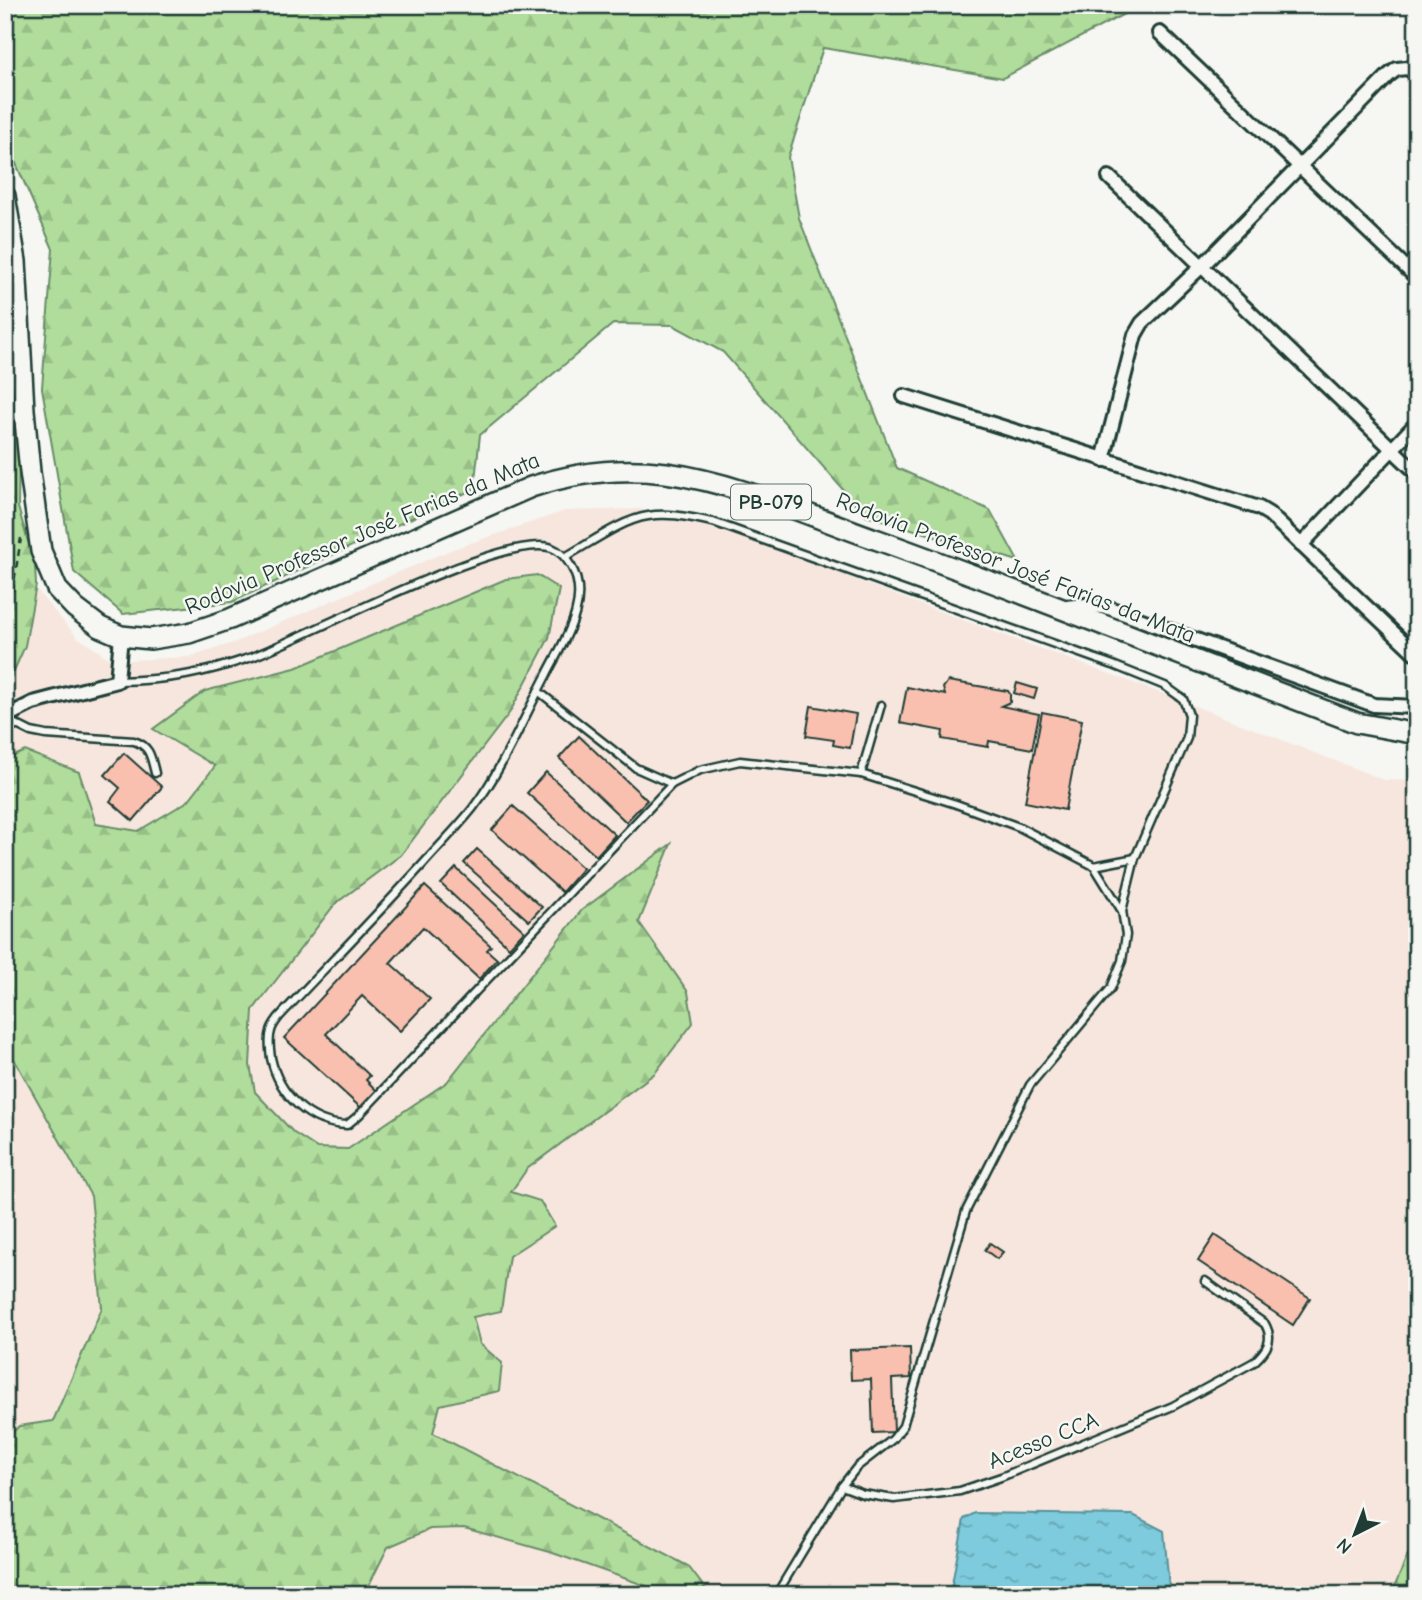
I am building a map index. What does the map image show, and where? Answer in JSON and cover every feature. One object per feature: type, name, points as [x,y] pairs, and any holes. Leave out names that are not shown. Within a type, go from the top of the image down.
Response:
[{"type":"main road","name":"PB-079","points":[[5,196],[9,207],[16,261],[25,422],[41,551],[64,598],[100,627],[121,636]]},
{"type":"main road","name":"Rodovia Professor José Farias da Mata","points":[[121,636],[169,638],[230,619],[531,487],[563,476],[597,471],[667,473],[729,488],[937,561],[1357,723],[1417,734]]},
{"type":"street","points":[[1160,33],[1417,278]]},
{"type":"street","points":[[1103,460],[1135,335],[1142,323],[1202,266],[1396,69],[1408,68],[1417,75]]},
{"type":"street","points":[[1109,177],[1417,473]]},
{"type":"street","points":[[904,396],[1259,508],[1269,514],[1417,655]]},
{"type":"street","points":[[1301,545],[1417,423]]},
{"type":"street","points":[[1058,608],[1086,605],[1109,608],[1374,705],[1417,707]]},
{"type":"street","points":[[5,718],[33,703],[117,681],[121,636]]},
{"type":"lane","points":[[565,557],[632,520],[648,516],[675,515],[713,522],[1100,660],[1164,686],[1182,699],[1186,707],[1189,715],[1187,738],[1135,858],[1122,911]]},
{"type":"lane","points":[[117,681],[178,678],[243,660],[463,565],[516,548],[538,545],[554,548],[565,557],[572,568],[579,597],[574,618],[495,775],[473,808],[389,902],[278,1017],[270,1032],[269,1045],[274,1069],[293,1101],[314,1118],[332,1125],[347,1125],[359,1115],[672,784],[701,770],[740,761],[861,774],[1019,827],[1094,866],[1122,911],[1126,935],[1122,961],[1111,988],[1030,1085],[966,1211],[902,1426],[893,1439],[856,1467],[776,1595]]},
{"type":"lane","points":[[538,691],[636,768],[672,784]]},
{"type":"lane","points":[[861,774],[881,705]]},
{"type":"lane","points":[[5,718],[31,732],[46,735],[144,744],[149,751],[155,773]]},
{"type":"lane","points":[[1094,866],[1135,858]]},
{"type":"lane","name":"Acesso CCA","points":[[842,1486],[863,1494],[894,1499],[960,1491],[1012,1473],[1173,1406],[1254,1362],[1264,1353],[1270,1342],[1270,1333],[1265,1324],[1205,1281]]},
{"type":"path","points":[[5,639],[21,538]]},
{"type":"shaded area","points":[[639,509],[739,534],[1384,780],[1417,781],[1417,1595],[5,1595],[5,510],[13,558],[77,637],[113,661],[189,657],[233,643],[453,549],[565,511]]},
{"type":"green space","points":[[5,5],[750,5],[786,11],[822,5],[1141,5],[1003,78],[823,48],[788,157],[799,218],[897,468],[990,510],[1018,561],[865,515],[723,352],[673,325],[613,324],[480,435],[474,489],[232,602],[123,614],[74,572],[42,388],[53,249],[5,138]]},
{"type":"green space","points":[[5,238],[8,277],[6,323],[19,448],[18,507],[35,566],[36,585],[25,646],[5,691]]},
{"type":"green space","points":[[537,575],[559,589],[549,638],[510,712],[401,855],[335,904],[253,1010],[250,1065],[255,1092],[294,1133],[317,1148],[348,1149],[447,1082],[582,910],[671,844],[639,922],[688,992],[693,1023],[655,1073],[527,1169],[511,1192],[540,1201],[555,1226],[509,1256],[501,1311],[473,1317],[480,1344],[502,1363],[499,1391],[440,1405],[433,1433],[688,1566],[710,1595],[672,1595],[550,1552],[464,1528],[430,1529],[388,1547],[364,1595],[5,1595],[5,1440],[19,1426],[53,1421],[102,1308],[91,1196],[5,1043],[5,760],[25,751],[79,772],[96,824],[138,831],[188,801],[215,766],[153,729],[205,691],[295,668],[506,579]]},
{"type":"green space","points":[[1417,1534],[1417,1595],[1391,1595]]},
{"type":"water","points":[[975,1513],[1133,1515],[1164,1531],[1169,1587],[1163,1595],[950,1595],[964,1519]]},
{"type":"building","points":[[948,681],[1008,691],[1010,702],[1001,706],[1039,714],[1032,749],[989,741],[988,747],[942,739],[943,731],[900,723],[907,687],[945,695],[943,688]]},
{"type":"building","points":[[1017,683],[1037,689],[1034,699],[1014,693]]},
{"type":"building","points":[[811,706],[856,714],[850,748],[833,745],[834,740],[806,736]]},
{"type":"building","points":[[1042,712],[1082,720],[1065,810],[1025,802]]},
{"type":"building","points":[[579,736],[647,800],[626,822],[559,758]]},
{"type":"building","points":[[124,753],[162,787],[133,821],[110,801],[120,788],[105,775]]},
{"type":"building","points":[[546,772],[615,835],[596,856],[527,793]]},
{"type":"building","points":[[513,806],[583,868],[562,892],[492,830]]},
{"type":"building","points":[[477,849],[542,907],[529,921],[464,863]]},
{"type":"building","points":[[456,868],[524,931],[509,947],[441,884]]},
{"type":"building","points":[[425,886],[491,946],[487,950],[497,959],[479,979],[423,927],[390,963],[430,999],[400,1031],[362,996],[326,1034],[370,1076],[366,1080],[377,1091],[361,1108],[284,1038]]},
{"type":"building","points":[[1215,1235],[1310,1298],[1293,1325],[1198,1261]]},
{"type":"building","points":[[990,1243],[1003,1252],[997,1259],[985,1250]]},
{"type":"building","points":[[910,1348],[911,1378],[892,1379],[894,1432],[873,1433],[871,1379],[851,1380],[850,1350]]}]
